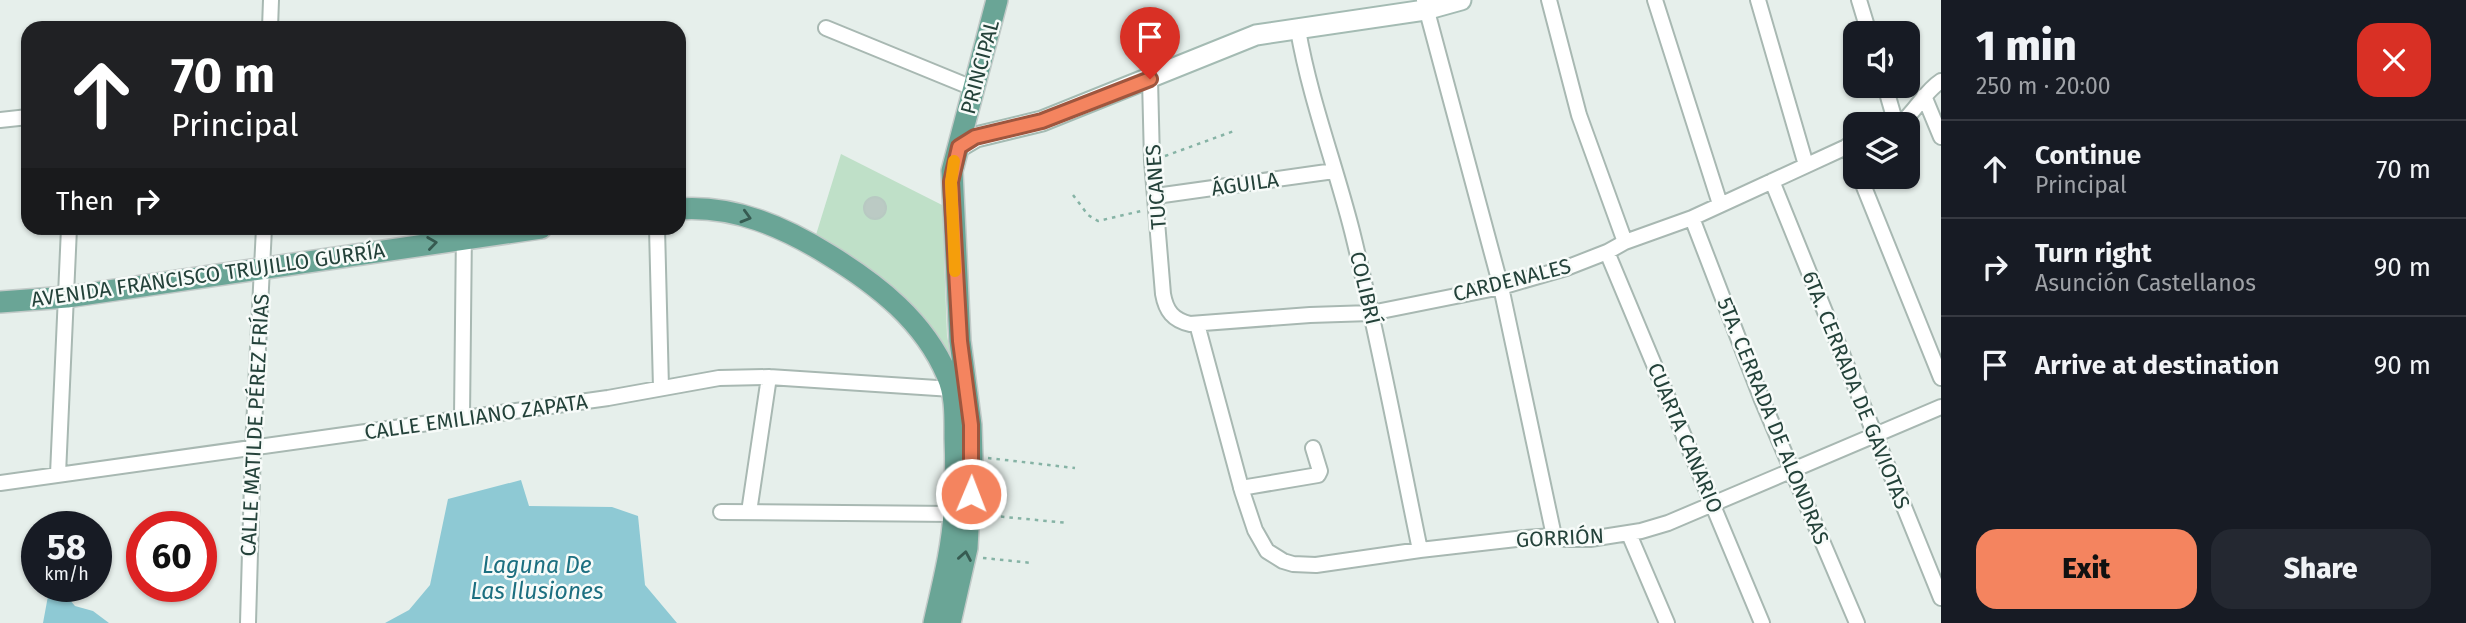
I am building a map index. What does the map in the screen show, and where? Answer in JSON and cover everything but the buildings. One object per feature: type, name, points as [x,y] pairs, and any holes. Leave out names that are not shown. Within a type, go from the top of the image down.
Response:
[{"type":"main road","name":"PRINCIPAL","points":[[962,514],[972,456],[971,425],[960,341],[951,182],[997,0]]},
{"type":"main road","points":[[686,209],[705,208],[742,215],[775,226],[812,244],[888,297],[932,346],[952,389],[966,556],[950,623]]},
{"type":"main road","name":"AVENIDA FRANCISCO TRUJILLO GURRÍA","points":[[0,302],[67,297],[262,268],[452,235]]},
{"type":"main road","points":[[932,346],[946,351],[954,348],[960,341]]},
{"type":"main road","points":[[934,623],[962,514]]},
{"type":"street","points":[[270,21],[271,0]]},
{"type":"street","points":[[959,147],[975,137],[1042,121],[1256,35],[1298,30],[1461,0]]},
{"type":"street","points":[[1549,0],[1579,115],[1625,242]]},
{"type":"street","points":[[1655,0],[1720,204]]},
{"type":"street","points":[[1758,0],[1806,165]]},
{"type":"street","points":[[1859,0],[1865,21]]},
{"type":"street","points":[[1425,5],[1501,287],[1555,536]]},
{"type":"street","points":[[826,27],[975,89]]},
{"type":"street","name":"COLIBRÍ","points":[[1298,30],[1304,68],[1351,228],[1371,313],[1420,550]]},
{"type":"street","name":"TUCANES","points":[[1150,79],[1152,161],[1163,294],[1166,307],[1175,318],[1197,324]]},
{"type":"street","points":[[1913,112],[1924,96],[1941,81]]},
{"type":"street","points":[[1924,96],[1941,137]]},
{"type":"street","points":[[0,120],[21,118]]},
{"type":"street","name":"CARDENALES","points":[[1197,324],[1310,314],[1371,313],[1501,287],[1566,268],[1625,242],[1692,218],[1843,148]]},
{"type":"street","name":"ÁGUILA","points":[[1157,201],[1334,172]]},
{"type":"street","name":"6TA. CERRADA DE GAVIOTAS","points":[[1772,181],[1941,598]]},
{"type":"street","points":[[1865,189],[1941,378]]},
{"type":"street","name":"5TA. CERRADA DE ALONDRAS","points":[[1692,218],[1762,400],[1857,623]]},
{"type":"street","points":[[58,474],[69,235]]},
{"type":"street","name":"CALLE MATILDE PÉREZ FRÍAS","points":[[248,623],[264,235]]},
{"type":"street","points":[[462,418],[463,235]]},
{"type":"street","points":[[657,235],[661,388]]},
{"type":"street","name":"CUARTA CANARIO","points":[[1607,252],[1762,623]]},
{"type":"street","name":"GORRIÓN","points":[[1197,324],[1255,530],[1267,551],[1274,557],[1293,564],[1316,565],[1420,550],[1555,536],[1582,540],[1654,528],[1941,407]]},
{"type":"street","points":[[749,512],[769,377]]},
{"type":"street","name":"CALLE EMILIANO ZAPATA","points":[[0,483],[608,398],[719,378],[769,377],[952,389]]},
{"type":"street","points":[[1241,488],[1318,475],[1320,471],[1314,449]]},
{"type":"street","points":[[721,512],[962,514]]},
{"type":"street","points":[[1629,534],[1667,623]]},
{"type":"path","points":[[1152,161],[1234,131]]},
{"type":"path","points":[[1073,195],[1088,215],[1098,221],[1157,201]]},
{"type":"path","points":[[972,456],[1075,468]]},
{"type":"path","points":[[962,514],[1068,523]]},
{"type":"path","points":[[966,556],[1032,563]]},
{"type":"green space","points":[[841,154],[948,208],[948,235],[944,255],[947,336],[954,369],[815,238]]},
{"type":"water","name":"Laguna De Las Ilusiones","points":[[521,480],[529,506],[612,507],[638,516],[645,585],[677,623],[385,623],[409,610],[430,585],[448,499]]},
{"type":"water","points":[[47,602],[72,602],[75,606],[93,611],[109,623],[43,623]]},
{"type":"slow traffic","points":[[954,161],[951,182],[955,271]]},
{"type":"route","points":[[971,494],[971,425],[960,341],[951,182],[959,147],[975,137],[1042,121],[1150,79]]}]
